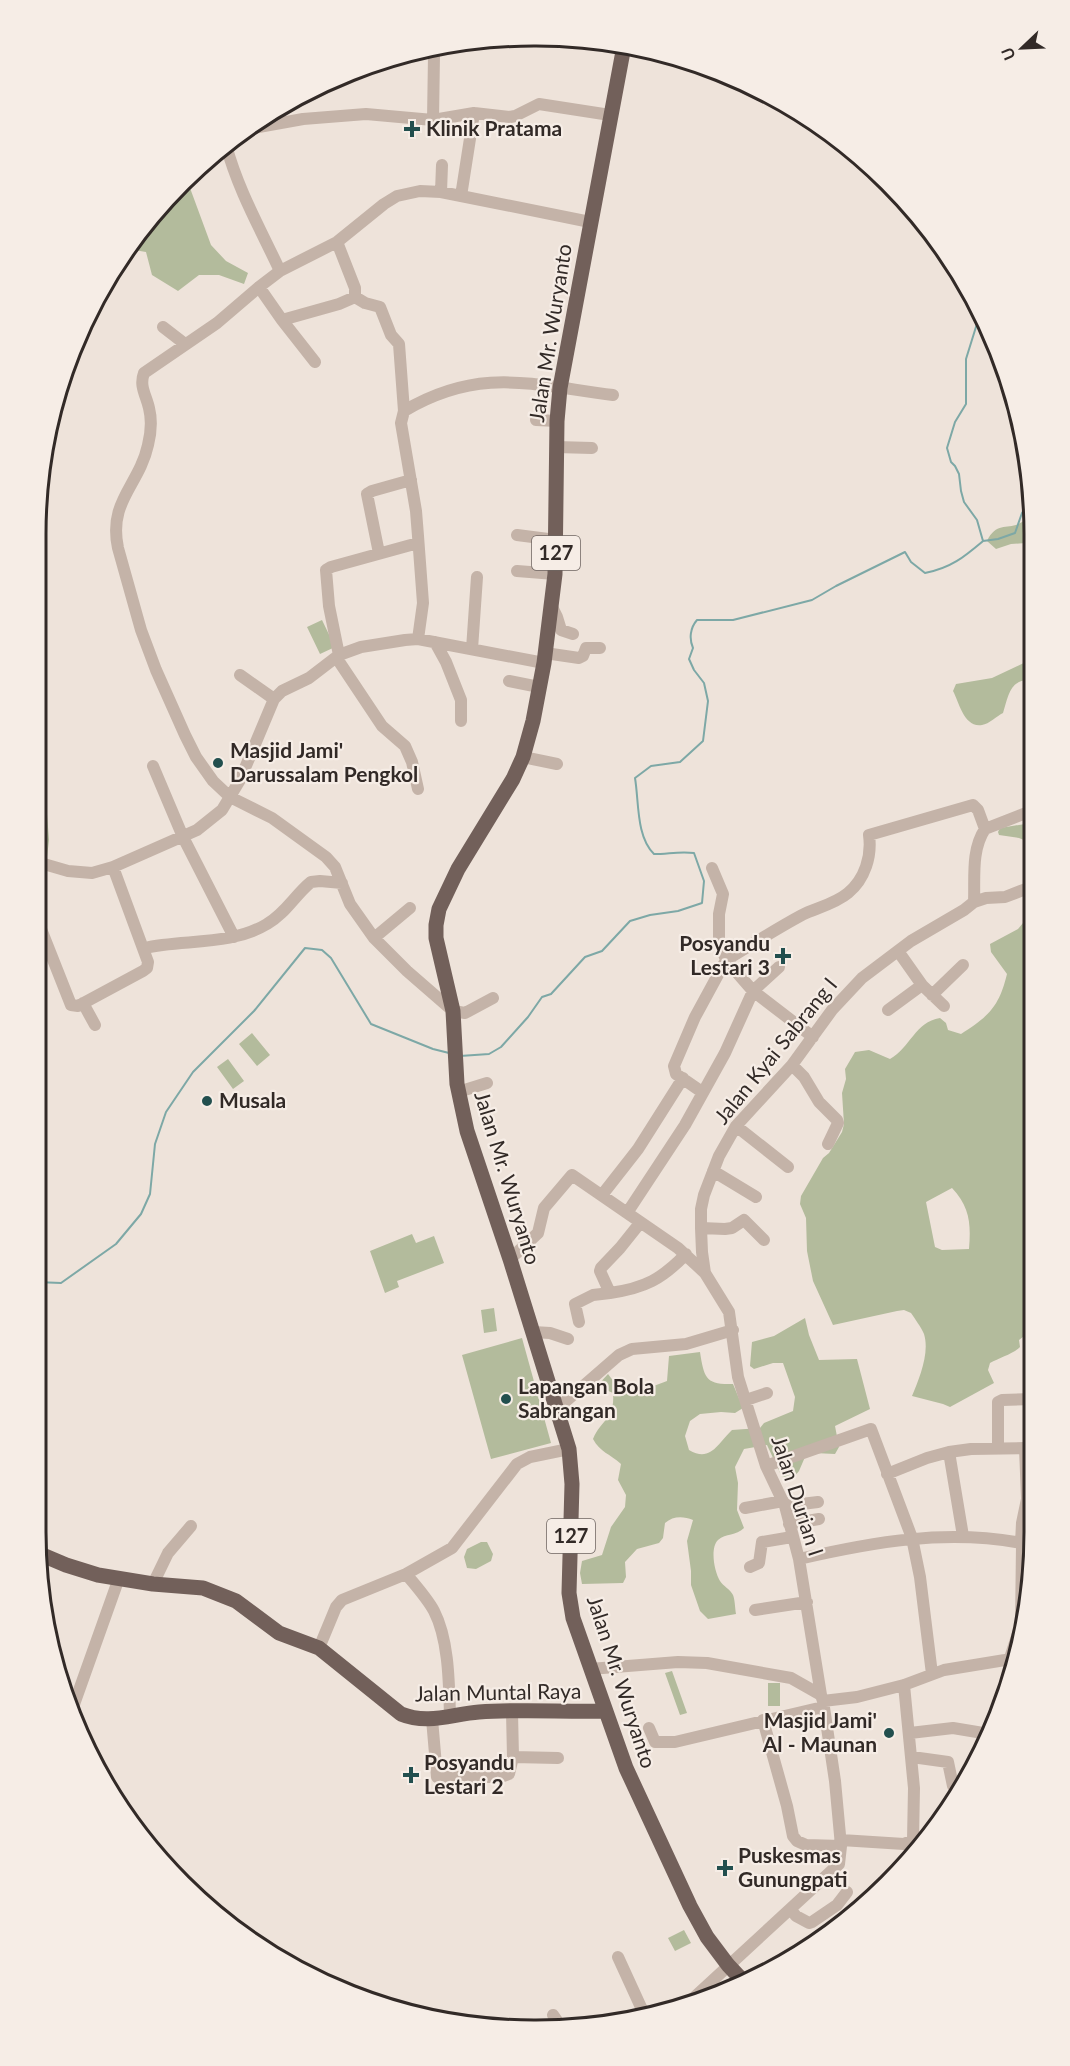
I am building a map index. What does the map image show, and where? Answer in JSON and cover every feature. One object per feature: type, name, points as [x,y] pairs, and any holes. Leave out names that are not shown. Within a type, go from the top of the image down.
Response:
[{"type":"main road","name":"Jalan Mr. Wuryanto","points":[[622,55],[560,388],[556,447],[555,574],[539,687],[523,757],[513,779],[458,869],[436,917],[436,938],[453,1011],[458,1092],[467,1131],[558,1408],[569,1449],[572,1484],[569,1593],[573,1618],[626,1768],[690,1906],[707,1937],[737,1975]]},
{"type":"main road","name":"Jalan Muntal Raya","points":[[48,1557],[80,1570],[153,1584],[203,1588],[236,1601],[279,1633],[319,1648],[401,1714],[413,1719],[432,1719],[479,1712],[605,1712]]},
{"type":"street","points":[[433,120],[434,57]]},
{"type":"street","points":[[270,125],[303,119],[366,114],[433,120],[474,113],[515,116],[539,104],[610,115]]},
{"type":"street","points":[[461,196],[474,113]]},
{"type":"street","points":[[229,155],[232,168],[280,271]]},
{"type":"street","points":[[441,192],[442,165]]},
{"type":"street","points":[[493,998],[465,1013],[453,1011],[407,971],[374,938],[350,904],[334,867],[318,849],[272,818],[230,797],[213,781],[196,757],[172,707],[141,630],[116,535],[116,520],[120,506],[141,467],[149,439],[149,409],[141,384],[144,373],[217,323],[280,271],[337,242],[384,204],[398,196],[420,191],[441,192],[590,222]]},
{"type":"street","points":[[337,242],[355,288],[355,297]]},
{"type":"street","points":[[259,287],[315,362]]},
{"type":"street","points":[[282,320],[339,304],[355,297]]},
{"type":"street","points":[[355,297],[365,303],[380,307],[391,335],[399,344],[404,411],[401,423],[411,480],[423,603],[418,639]]},
{"type":"street","points":[[163,327],[185,344]]},
{"type":"street","points":[[404,411],[430,397],[463,385],[513,381],[613,395]]},
{"type":"street","points":[[536,420],[557,421]]},
{"type":"street","points":[[556,447],[592,448]]},
{"type":"street","points":[[379,553],[367,495],[372,491],[411,480]]},
{"type":"street","points":[[517,535],[556,540]]},
{"type":"street","points":[[418,543],[326,570],[329,606],[338,656],[382,726],[405,746],[412,762],[418,789]]},
{"type":"street","points":[[517,571],[555,574]]},
{"type":"street","points":[[472,649],[477,577]]},
{"type":"street","points":[[552,607],[561,630],[573,633]]},
{"type":"street","points":[[46,864],[77,873],[92,873],[113,867],[197,830],[222,810],[230,797],[274,699],[282,691],[309,678],[338,656],[361,647],[418,639],[472,649],[544,658],[579,658],[583,656],[586,648],[600,648]]},
{"type":"street","points":[[435,642],[446,662],[461,700],[460,722]]},
{"type":"street","points":[[240,675],[274,699]]},
{"type":"street","points":[[509,681],[539,687]]},
{"type":"street","points":[[523,757],[557,764]]},
{"type":"street","points":[[153,766],[183,837],[234,937]]},
{"type":"street","points":[[702,1092],[676,1074],[674,1066],[694,1017],[726,960],[803,915],[847,894],[855,886],[867,866],[870,855],[869,835],[973,805],[978,810],[985,829]]},
{"type":"street","points":[[974,902],[975,850],[985,829],[1024,815]]},
{"type":"street","points":[[46,942],[71,1005],[78,1006],[147,968],[148,962],[144,948],[113,867]]},
{"type":"street","points":[[712,868],[723,894],[719,914],[719,941],[726,960],[753,991],[813,1037]]},
{"type":"street","points":[[144,948],[247,934],[268,924],[280,915],[311,882],[342,884]]},
{"type":"street","name":"Jalan Kyai Sabrang I","points":[[729,1312],[705,1273],[701,1209],[719,1156],[736,1126],[792,1065],[832,1010],[862,978],[911,941],[974,902],[986,898],[1005,897],[1024,890]]},
{"type":"street","points":[[374,938],[410,908]]},
{"type":"street","points":[[898,951],[922,985],[944,1006]]},
{"type":"street","points":[[932,994],[963,965]]},
{"type":"street","points":[[627,1213],[667,1154],[724,1053],[753,991],[779,967]]},
{"type":"street","points":[[888,1010],[922,985]]},
{"type":"street","points":[[83,1003],[95,1025]]},
{"type":"street","points":[[792,1065],[804,1077],[819,1102],[837,1120],[838,1124],[828,1144]]},
{"type":"street","points":[[602,1195],[638,1149],[683,1078]]},
{"type":"street","points":[[458,1092],[488,1083]]},
{"type":"street","points":[[736,1126],[788,1167]]},
{"type":"street","points":[[713,1171],[756,1197]]},
{"type":"street","points":[[510,1259],[538,1233],[544,1208],[572,1175],[687,1254],[705,1273]]},
{"type":"street","points":[[701,1228],[732,1228],[744,1220],[764,1240]]},
{"type":"street","points":[[610,1293],[600,1271],[601,1268],[640,1223]]},
{"type":"street","points":[[579,1322],[575,1304],[594,1296],[637,1289],[670,1271],[687,1254]]},
{"type":"street","name":"Jalan Durian I","points":[[729,1312],[738,1377],[766,1466],[784,1503],[799,1559],[835,1781],[841,1843]]},
{"type":"street","points":[[558,1408],[619,1355],[632,1349],[686,1344],[733,1329]]},
{"type":"street","points":[[533,1332],[550,1333],[568,1339]]},
{"type":"street","points":[[746,1400],[767,1393]]},
{"type":"street","points":[[998,1448],[998,1402],[1024,1399]]},
{"type":"street","points":[[766,1466],[871,1428],[912,1538],[920,1577],[932,1674]]},
{"type":"street","points":[[887,1474],[927,1458],[953,1452],[1024,1448]]},
{"type":"street","points":[[319,1648],[336,1608],[342,1600],[406,1574],[452,1548],[517,1464],[530,1457],[569,1449]]},
{"type":"street","points":[[953,1452],[963,1536]]},
{"type":"street","points":[[745,1508],[818,1502]]},
{"type":"street","points":[[1024,1513],[1022,1523],[1024,1535]]},
{"type":"street","points":[[789,1524],[819,1518]]},
{"type":"street","points":[[153,1584],[168,1553],[191,1526]]},
{"type":"street","points":[[750,1567],[759,1563],[761,1543],[792,1537]]},
{"type":"street","points":[[799,1559],[851,1547],[912,1538],[989,1537],[1023,1544]]},
{"type":"street","points":[[406,1574],[428,1601],[440,1628],[448,1680],[450,1716]]},
{"type":"street","points":[[76,1698],[119,1578]]},
{"type":"street","points":[[755,1610],[807,1602]]},
{"type":"street","points":[[649,1728],[655,1742],[675,1742],[763,1720],[822,1701],[857,1697],[932,1674],[1006,1661]]},
{"type":"street","points":[[590,1669],[678,1662],[707,1663],[790,1678],[822,1701]]},
{"type":"street","points":[[904,1684],[914,1788],[913,1840]]},
{"type":"street","points":[[432,1719],[434,1757],[438,1777],[505,1777],[509,1774],[513,1757],[512,1712]]},
{"type":"street","points":[[763,1720],[793,1836],[797,1841],[807,1845],[904,1844],[913,1840]]},
{"type":"street","points":[[910,1733],[953,1728],[980,1732]]},
{"type":"street","points":[[513,1757],[558,1758]]},
{"type":"street","points":[[912,1757],[948,1762],[953,1784]]},
{"type":"street","points":[[702,1990],[839,1864],[841,1843]]},
{"type":"street","points":[[791,1910],[796,1916],[809,1923],[837,1905],[847,1892]]},
{"type":"street","points":[[618,1957],[641,2007]]},
{"type":"street","points":[[553,2015],[556,2019]]},
{"type":"green space","points":[[191,189],[211,245],[226,261],[248,273],[244,284],[219,275],[199,275],[178,291],[152,275],[146,252],[138,251],[168,213]]},
{"type":"green space","points":[[1023,521],[1024,543],[1011,544],[996,549],[987,541],[995,530],[1017,525]]},
{"type":"green space","points":[[322,620],[335,647],[320,654],[307,627]]},
{"type":"green space","points":[[1024,663],[1024,680],[1018,682],[1011,690],[1003,713],[987,723],[976,725],[966,718],[953,691],[956,684],[992,678]]},
{"type":"green space","points":[[46,801],[49,840],[46,857]]},
{"type":"green space","points":[[1024,824],[1024,840],[999,835],[1000,828]]},
{"type":"green space","points":[[1024,922],[1024,1336],[1019,1340],[1020,1347],[990,1363],[988,1370],[994,1383],[950,1407],[912,1396],[923,1366],[926,1349],[924,1334],[911,1313],[904,1310],[897,1311],[833,1325],[813,1281],[807,1251],[806,1218],[800,1204],[801,1196],[823,1158],[829,1153],[842,1132],[844,1124],[842,1093],[846,1079],[845,1069],[855,1052],[869,1050],[890,1059],[931,1020],[940,1018],[946,1023],[948,1030],[961,1034],[979,1022],[996,1003],[1007,974],[991,952],[990,944],[1018,929]],"holes":[[[952,1188],[963,1202],[968,1216],[969,1249],[942,1250],[935,1247],[926,1202]]]},
{"type":"green space","points":[[252,1033],[270,1055],[257,1066],[239,1044]]},
{"type":"green space","points":[[228,1059],[244,1081],[233,1089],[217,1067]]},
{"type":"green space","points":[[412,1234],[416,1243],[434,1236],[444,1263],[397,1281],[399,1287],[385,1293],[370,1251]]},
{"type":"green space","points":[[494,1308],[497,1331],[484,1333],[481,1310]]},
{"type":"green space","points":[[805,1318],[819,1360],[857,1359],[870,1409],[835,1426],[839,1447],[835,1454],[814,1453],[805,1457],[794,1477],[782,1477],[767,1445],[744,1449],[735,1467],[738,1483],[737,1510],[744,1528],[718,1540],[714,1548],[718,1577],[733,1595],[736,1614],[708,1619],[700,1611],[691,1585],[687,1541],[693,1520],[686,1518],[678,1517],[668,1521],[665,1523],[663,1538],[659,1543],[637,1549],[625,1562],[626,1577],[623,1583],[582,1584],[580,1573],[582,1561],[602,1555],[611,1527],[625,1507],[626,1495],[618,1480],[621,1464],[602,1450],[593,1439],[610,1414],[613,1402],[613,1393],[597,1386],[608,1374],[620,1390],[638,1390],[656,1385],[667,1381],[669,1356],[700,1352],[703,1368],[708,1378],[717,1383],[733,1384],[743,1408],[735,1413],[700,1414],[690,1421],[685,1436],[689,1450],[703,1454],[709,1453],[732,1430],[760,1428],[764,1423],[793,1411],[795,1397],[783,1363],[773,1363],[754,1369],[750,1366],[752,1342],[774,1336]]},
{"type":"green space","name":"Lapangan Bola Sabrangan","points":[[522,1338],[551,1443],[491,1459],[462,1355]]},
{"type":"green space","points":[[481,1542],[487,1542],[493,1554],[491,1561],[476,1569],[467,1568],[464,1557],[467,1549]]},
{"type":"green space","points":[[672,1671],[687,1713],[680,1715],[665,1673]]},
{"type":"green space","points":[[768,1683],[780,1683],[780,1706],[768,1706]]},
{"type":"green space","points":[[684,1930],[691,1943],[675,1951],[668,1938]]},
{"type":"waterway","points":[[460,1056],[489,1054],[501,1047],[528,1017],[542,997],[551,994],[585,957],[602,951],[630,921],[678,911],[702,903],[704,881],[694,853],[654,854],[648,847],[641,829],[635,778],[651,766],[680,762],[703,741],[708,701],[704,683],[689,659],[693,648],[692,630],[697,620],[733,620],[812,600],[905,552],[911,562],[925,573],[934,571],[957,561],[983,541],[977,520],[964,502],[959,474],[951,462],[947,448],[955,422],[966,404],[966,359],[976,326]]},
{"type":"waterway","points":[[983,541],[1015,533],[1023,512]]},
{"type":"waterway","points":[[46,1282],[61,1283],[116,1244],[141,1214],[150,1194],[155,1144],[166,1112],[193,1072],[254,1011],[305,948],[322,950],[331,958],[371,1024],[433,1049],[449,1053]]},
{"type":"place","name":"Klinik Pratama","points":[[412,129]]},
{"type":"place","name":"Masjid Jami' Darussalam Pengkol","points":[[218,763]]},
{"type":"place","name":"Posyandu Lestari 3","points":[[783,956]]},
{"type":"place","name":"Musala","points":[[207,1101]]},
{"type":"place","name":"Lapangan Bola Sabrangan","points":[[506,1399]]},
{"type":"place","name":"Masjid Jami' Al - Maunan","points":[[889,1733]]},
{"type":"place","name":"Posyandu Lestari 2","points":[[411,1775]]},
{"type":"place","name":"Puskesmas Gunungpati","points":[[725,1868]]}]
